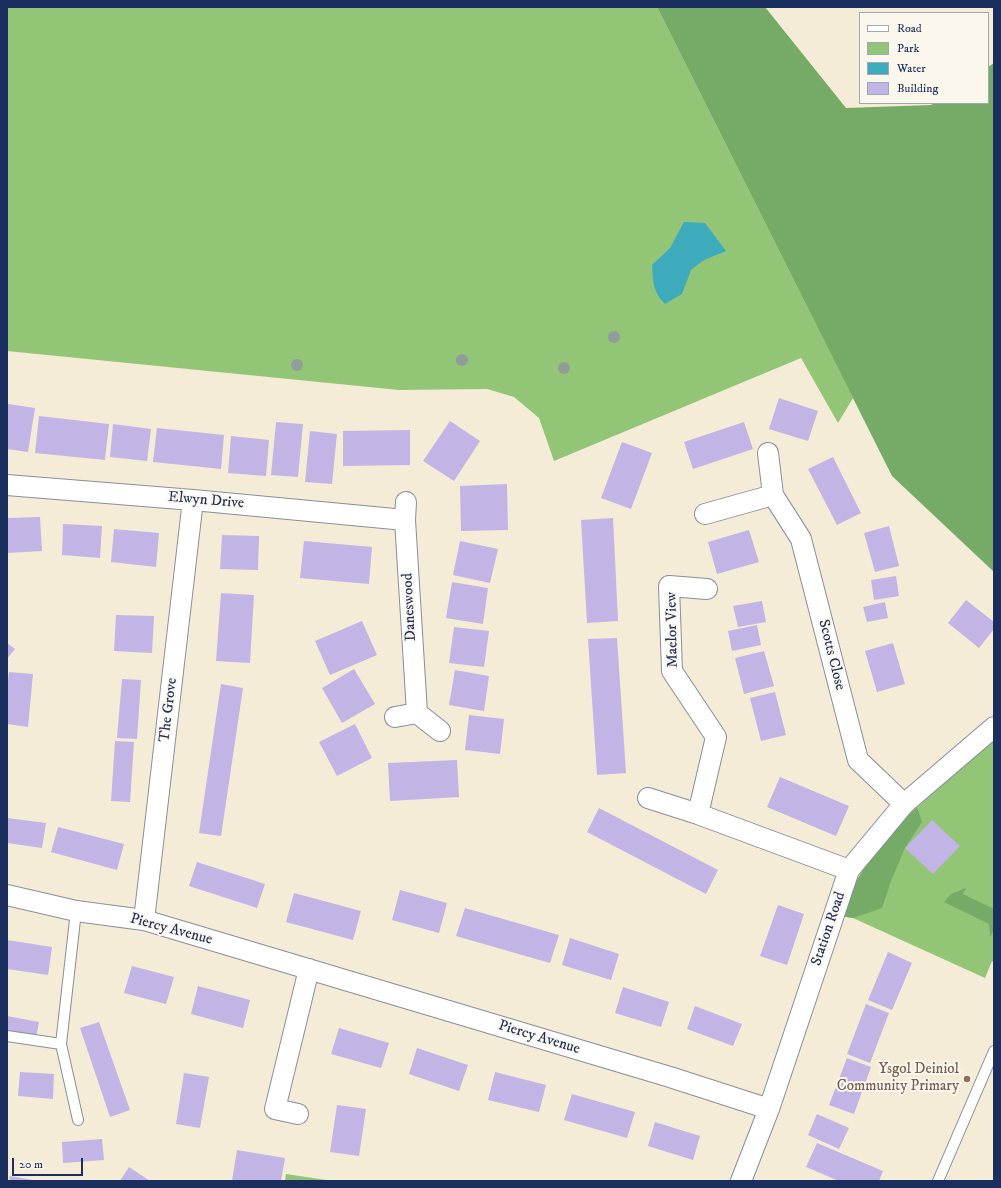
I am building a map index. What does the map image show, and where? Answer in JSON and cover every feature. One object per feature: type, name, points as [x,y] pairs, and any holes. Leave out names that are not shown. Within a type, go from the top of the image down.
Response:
[{"type":"street","name":"Scotts Close","points":[[768,453],[773,495],[801,539],[858,760],[904,804]]},
{"type":"street","name":"Elwyn Drive","points":[[7,485],[193,500],[405,511]]},
{"type":"street","points":[[705,514],[773,495]]},
{"type":"street","name":"The Grove","points":[[144,920],[193,500]]},
{"type":"street","name":"Daneswood","points":[[405,511],[417,713]]},
{"type":"street","name":"Maelor View","points":[[698,814],[716,737],[672,671],[669,586],[707,589]]},
{"type":"street","points":[[395,717],[417,713],[440,731]]},
{"type":"street","name":"Station Road","points":[[741,1181],[769,1109],[850,870],[904,804],[994,727]]},
{"type":"street","points":[[648,798],[698,814],[850,870]]},
{"type":"street","name":"Piercy Avenue","points":[[7,895],[76,911],[144,920],[663,1074],[769,1109]]},
{"type":"street","points":[[298,1114],[275,1109],[309,969]]},
{"type":"lane","points":[[76,911],[61,1044],[78,1120]]},
{"type":"lane","points":[[7,1036],[61,1044]]},
{"type":"lane","points":[[938,1181],[994,1051]]},
{"type":"green space","points":[[7,7],[657,7],[853,398],[838,423],[801,358],[554,461],[539,418],[514,397],[487,389],[399,390],[7,351]]},
{"type":"green space","points":[[657,7],[765,7],[846,108],[932,104],[989,104],[989,66],[994,63],[994,572],[892,476]]},
{"type":"green space","points":[[994,734],[994,962],[992,961],[985,978],[853,918],[840,916],[880,843]]},
{"type":"green space","points":[[917,807],[922,822],[905,848],[891,881],[882,908],[853,918],[840,916],[851,889],[880,843]]},
{"type":"green space","points":[[966,888],[963,894],[994,909],[994,930],[990,937],[989,924],[944,902],[951,894]]},
{"type":"green space","points":[[286,1174],[333,1181],[285,1181]]},
{"type":"water","points":[[684,222],[705,223],[726,251],[704,260],[691,270],[682,294],[665,304],[661,300],[654,286],[652,265],[670,248]]},
{"type":"building","points":[[779,398],[818,411],[808,441],[769,429]]},
{"type":"building","points":[[8,404],[35,408],[28,452],[7,449]]},
{"type":"building","points":[[39,416],[109,424],[105,460],[35,453]]},
{"type":"building","points":[[450,421],[480,441],[454,481],[423,461]]},
{"type":"building","points":[[276,422],[303,424],[298,477],[271,475]]},
{"type":"building","points":[[744,422],[753,449],[693,469],[684,442]]},
{"type":"building","points":[[113,424],[151,429],[147,461],[110,457]]},
{"type":"building","points":[[157,428],[224,435],[221,469],[153,462]]},
{"type":"building","points":[[410,430],[410,465],[343,466],[343,431]]},
{"type":"building","points":[[310,431],[337,434],[332,484],[305,482]]},
{"type":"building","points":[[231,436],[269,440],[266,476],[228,473]]},
{"type":"building","points":[[622,442],[652,453],[631,509],[601,498]]},
{"type":"building","points":[[833,457],[861,513],[837,525],[808,469]]},
{"type":"building","points":[[507,484],[508,530],[461,531],[460,486]]},
{"type":"building","points":[[40,517],[42,551],[7,553],[7,518]]},
{"type":"building","points":[[613,518],[618,621],[587,623],[581,520]]},
{"type":"building","points":[[63,524],[102,526],[100,558],[62,555]]},
{"type":"building","points":[[889,526],[899,566],[875,572],[864,533]]},
{"type":"building","points":[[114,529],[159,533],[156,567],[111,562]]},
{"type":"building","points":[[749,530],[759,562],[717,574],[708,542]]},
{"type":"building","points":[[222,535],[259,536],[258,570],[220,569]]},
{"type":"building","points":[[304,541],[372,547],[369,584],[300,578]]},
{"type":"building","points":[[460,541],[498,549],[490,583],[453,575]]},
{"type":"building","points":[[896,576],[899,596],[874,600],[871,580]]},
{"type":"building","points":[[452,582],[488,588],[483,624],[446,618]]},
{"type":"building","points":[[221,593],[254,595],[250,663],[216,661]]},
{"type":"building","points":[[966,600],[994,622],[994,629],[979,648],[948,623]]},
{"type":"building","points":[[762,601],[766,622],[738,627],[733,606]]},
{"type":"building","points":[[885,602],[888,618],[867,622],[863,607]]},
{"type":"building","points":[[116,615],[154,616],[152,653],[114,651]]},
{"type":"building","points":[[362,621],[377,655],[330,675],[315,641]]},
{"type":"building","points":[[757,625],[761,645],[732,651],[728,631]]},
{"type":"building","points":[[454,627],[489,631],[484,667],[449,663]]},
{"type":"building","points":[[617,638],[626,773],[597,775],[588,639]]},
{"type":"building","points":[[7,643],[15,649],[7,659]]},
{"type":"building","points":[[893,643],[905,684],[877,692],[865,651]]},
{"type":"building","points":[[764,651],[774,686],[744,694],[735,658]]},
{"type":"building","points":[[354,669],[375,704],[342,723],[322,688]]},
{"type":"building","points":[[455,670],[489,676],[484,711],[449,705]]},
{"type":"building","points":[[9,672],[33,674],[28,727],[7,724],[7,689]]},
{"type":"building","points":[[122,679],[141,680],[137,739],[117,738]]},
{"type":"building","points":[[221,684],[243,688],[221,836],[199,833]]},
{"type":"building","points":[[775,692],[786,735],[761,741],[750,698]]},
{"type":"building","points":[[469,715],[504,719],[500,754],[465,750]]},
{"type":"building","points":[[355,724],[372,758],[337,776],[319,742]]},
{"type":"building","points":[[115,741],[134,742],[130,802],[111,801]]},
{"type":"building","points":[[457,760],[459,797],[390,801],[388,763]]},
{"type":"building","points":[[780,777],[849,806],[836,836],[767,807]]},
{"type":"building","points":[[599,808],[718,870],[706,894],[587,832]]},
{"type":"building","points":[[7,818],[46,823],[42,848],[7,843]]},
{"type":"building","points":[[932,820],[960,846],[933,874],[905,848]]},
{"type":"building","points":[[58,827],[124,844],[117,870],[51,852]]},
{"type":"building","points":[[197,862],[265,884],[257,908],[189,886]]},
{"type":"building","points":[[400,890],[447,903],[439,933],[392,920]]},
{"type":"building","points":[[294,893],[361,911],[353,940],[286,922]]},
{"type":"building","points":[[778,905],[804,914],[787,965],[760,956]]},
{"type":"building","points":[[465,908],[559,935],[550,963],[456,936]]},
{"type":"building","points":[[570,938],[619,954],[611,980],[562,965]]},
{"type":"building","points":[[7,940],[52,947],[48,975],[7,969]]},
{"type":"building","points":[[888,952],[912,963],[892,1010],[868,1000]]},
{"type":"building","points":[[132,966],[174,977],[166,1004],[124,993]]},
{"type":"building","points":[[198,986],[250,1000],[243,1028],[191,1014]]},
{"type":"building","points":[[623,987],[669,1002],[661,1027],[615,1013]]},
{"type":"building","points":[[866,1004],[889,1013],[870,1063],[847,1054]]},
{"type":"building","points":[[695,1006],[742,1024],[733,1046],[687,1029]]},
{"type":"building","points":[[7,1016],[39,1022],[36,1038],[7,1033]]},
{"type":"building","points":[[99,1022],[130,1110],[110,1117],[80,1028]]},
{"type":"building","points":[[339,1028],[389,1043],[381,1068],[331,1054]]},
{"type":"building","points":[[417,1048],[468,1065],[459,1091],[409,1074]]},
{"type":"building","points":[[847,1058],[871,1067],[854,1114],[829,1105]]},
{"type":"building","points":[[20,1072],[54,1074],[53,1099],[18,1096]]},
{"type":"building","points":[[495,1072],[546,1085],[539,1112],[488,1100]]},
{"type":"building","points":[[184,1073],[209,1077],[200,1128],[176,1124]]},
{"type":"building","points":[[572,1094],[635,1112],[627,1138],[564,1120]]},
{"type":"building","points":[[337,1105],[366,1109],[359,1156],[330,1152]]},
{"type":"building","points":[[817,1114],[849,1128],[839,1149],[808,1135]]},
{"type":"building","points":[[655,1122],[700,1136],[693,1160],[648,1146]]},
{"type":"building","points":[[102,1139],[104,1160],[63,1163],[62,1142]]},
{"type":"building","points":[[817,1143],[883,1171],[879,1181],[839,1181],[806,1167]]},
{"type":"building","points":[[237,1150],[285,1158],[281,1181],[232,1181]]},
{"type":"building","points":[[129,1167],[150,1181],[120,1181]]},
{"type":"building","points":[[10,1176],[33,1180],[33,1181],[9,1181]]},
{"type":"place","name":"Ysgol Deiniol Community Primary","points":[[967,1079]]}]
